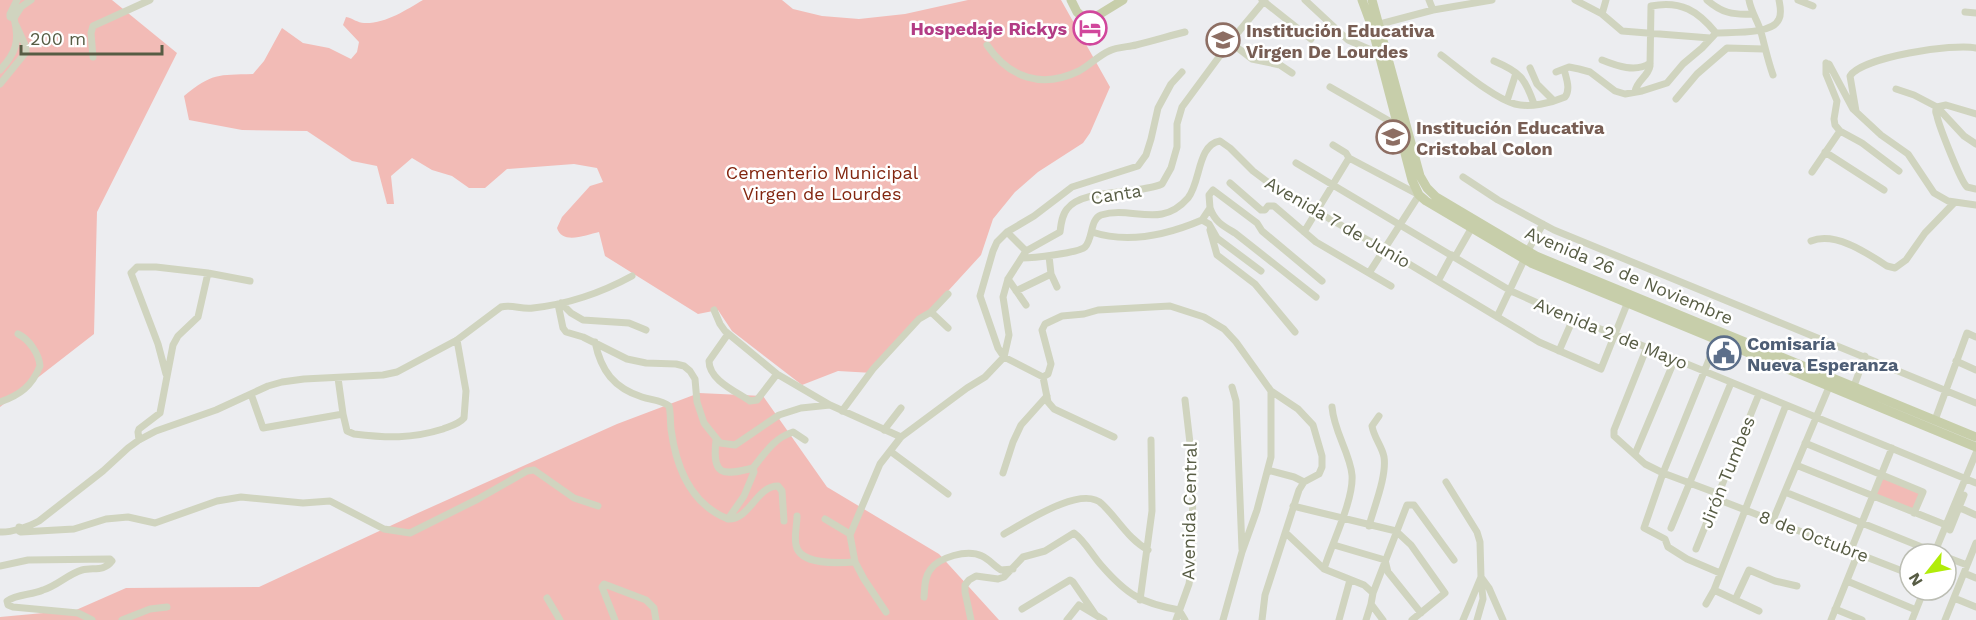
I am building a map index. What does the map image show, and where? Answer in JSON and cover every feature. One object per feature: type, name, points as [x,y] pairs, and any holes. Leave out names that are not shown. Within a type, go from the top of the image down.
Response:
[{"type":"main road","points":[[1071,0],[1077,12],[1085,19],[1092,19],[1123,0]]},
{"type":"main road","name":"Avenida 26 de Noviembre","points":[[1362,0],[1420,176],[1426,188],[1436,197],[1526,256],[1671,317],[1854,386],[1976,437]]},
{"type":"main road","name":"Avenida 26 de Noviembre","points":[[1372,0],[1380,24],[1398,126],[1412,180],[1419,195],[1431,205],[1472,229],[1627,304],[1671,317],[1717,340],[1976,447]]},
{"type":"street","points":[[0,84],[26,52],[14,20],[10,17],[17,0]]},
{"type":"street","points":[[0,70],[15,50],[14,20],[31,0]]},
{"type":"street","points":[[93,57],[91,33],[93,26],[150,0]]},
{"type":"street","points":[[1305,0],[1348,40],[1378,53]]},
{"type":"street","points":[[1429,0],[1433,10]]},
{"type":"street","points":[[1380,24],[1433,10],[1492,0]]},
{"type":"street","points":[[1575,0],[1602,14],[1622,31],[1713,35],[1760,30],[1778,22],[1779,0]]},
{"type":"street","points":[[1602,14],[1606,0]]},
{"type":"street","points":[[1707,0],[1723,12],[1738,15],[1752,14]]},
{"type":"street","points":[[1749,0],[1773,75]]},
{"type":"street","points":[[1798,0],[1813,6]]},
{"type":"street","points":[[1264,1],[1311,39]]},
{"type":"street","name":"Canta","points":[[1004,357],[1009,336],[1003,297],[1008,279],[1024,254],[1060,232],[1065,211],[1073,203],[1107,193],[1142,190],[1162,184],[1171,168],[1177,147],[1177,124],[1182,106],[1264,1]]},
{"type":"street","points":[[1635,92],[1636,86],[1649,70],[1651,8],[1664,2],[1694,9],[1713,35]]},
{"type":"street","points":[[1965,12],[1976,13]]},
{"type":"street","points":[[987,45],[996,58],[1010,69],[1031,80],[1042,80],[1076,72],[1111,50],[1185,32]]},
{"type":"street","points":[[1441,55],[1507,101],[1516,104],[1534,104],[1567,95],[1568,86],[1560,70],[1569,68],[1590,72],[1600,82],[1615,91],[1626,94],[1667,83],[1713,35]]},
{"type":"street","points":[[1230,42],[1252,59],[1280,64],[1292,73]]},
{"type":"street","points":[[1857,113],[1850,76],[1862,66],[1927,50],[1966,45],[1976,48]]},
{"type":"street","points":[[1676,99],[1697,74],[1725,50],[1730,48],[1764,49]]},
{"type":"street","points":[[1602,60],[1636,68],[1650,63]]},
{"type":"street","points":[[1494,61],[1516,73],[1527,84],[1534,104]]},
{"type":"street","points":[[1899,171],[1862,143],[1840,131],[1833,122],[1837,101],[1826,74],[1826,63],[1829,64],[1857,113],[1908,154],[1934,193],[1954,203],[1976,205]]},
{"type":"street","points":[[1530,68],[1537,84],[1553,100]]},
{"type":"street","points":[[1043,377],[1004,357],[996,341],[980,291],[997,242],[1007,232],[1034,216],[1072,187],[1138,166],[1146,155],[1158,108],[1171,84],[1182,72]]},
{"type":"street","points":[[1507,101],[1516,73]]},
{"type":"street","points":[[1330,87],[1398,126]]},
{"type":"street","points":[[1896,89],[1937,107],[1964,136],[1976,144]]},
{"type":"street","points":[[1937,107],[1946,105],[1976,114]]},
{"type":"street","points":[[1937,107],[1938,121],[1960,178],[1967,187],[1976,189]]},
{"type":"street","points":[[1812,172],[1840,131]]},
{"type":"street","name":"Avenida 7 de Junio","points":[[1024,254],[1049,256],[1079,251],[1087,244],[1095,220],[1099,216],[1124,212],[1149,217],[1166,213],[1181,205],[1197,182],[1204,153],[1216,141],[1220,141],[1230,147],[1252,171],[1281,192],[1438,280],[1539,342],[1601,369],[1614,334]]},
{"type":"street","points":[[1334,145],[1346,153],[1349,158],[1419,195],[1369,273]]},
{"type":"street","points":[[1825,152],[1884,190]]},
{"type":"street","points":[[1304,232],[1349,158]]},
{"type":"street","name":"Avenida 2 de Mayo","points":[[1296,163],[1510,290],[1573,319],[1971,481]]},
{"type":"street","points":[[1463,177],[1498,200],[1543,224],[1976,403]]},
{"type":"street","points":[[1230,183],[1262,210],[1268,206],[1275,206],[1316,242],[1391,286]]},
{"type":"street","points":[[1316,297],[1235,232],[1221,225],[1210,208],[1209,195],[1213,190],[1257,223],[1262,231],[1322,281]]},
{"type":"street","points":[[1811,241],[1823,238],[1838,241],[1895,268],[1906,260],[1925,233],[1954,203]]},
{"type":"street","points":[[1210,208],[1205,222],[1217,255],[1255,284],[1295,332]]},
{"type":"street","points":[[1092,232],[1114,237],[1150,236],[1205,222]]},
{"type":"street","points":[[1205,222],[1217,238],[1261,271]]},
{"type":"street","points":[[1497,317],[1543,224]]},
{"type":"street","points":[[1438,280],[1472,229]]},
{"type":"street","points":[[1007,232],[1024,254]]},
{"type":"street","points":[[1049,256],[1051,274],[1057,287]]},
{"type":"street","points":[[166,374],[158,344],[131,273],[137,267],[208,273],[250,281]]},
{"type":"street","points":[[139,440],[139,429],[160,413],[173,345],[178,336],[198,317],[208,273]]},
{"type":"street","points":[[1016,291],[1051,274]]},
{"type":"street","points":[[0,532],[6,533],[39,521],[139,440],[156,431],[216,410],[282,382],[397,372],[457,340],[501,307],[506,305],[530,309],[560,304],[604,291],[632,276]]},
{"type":"street","points":[[1008,279],[1026,305]]},
{"type":"street","points":[[842,411],[873,369],[919,318],[931,312],[948,294]]},
{"type":"street","points":[[560,304],[583,320],[629,323],[646,330]]},
{"type":"street","points":[[560,304],[563,328],[566,332],[583,337],[627,359],[646,363],[676,364],[690,371],[695,378],[699,413],[716,440],[728,445],[735,445],[779,415],[801,408],[830,405]]},
{"type":"street","points":[[1614,334],[1627,304]]},
{"type":"street","points":[[1043,377],[1048,374],[1051,364],[1042,330],[1045,324],[1053,319],[1098,310],[1170,306],[1204,317],[1224,329],[1271,391],[1298,409],[1313,425],[1322,456],[1322,467],[1318,474],[1304,482],[1299,490],[1265,595],[1262,620]]},
{"type":"street","points":[[714,310],[720,324],[728,334],[777,374],[830,405],[901,437]]},
{"type":"street","points":[[931,312],[948,328]]},
{"type":"street","points":[[1559,351],[1573,319]]},
{"type":"street","points":[[1935,420],[1967,333],[1976,337]]},
{"type":"street","points":[[0,402],[22,392],[40,366],[38,356],[24,337],[18,334]]},
{"type":"street","points":[[728,334],[709,361],[711,372],[717,379],[750,401],[754,401],[777,374]]},
{"type":"street","points":[[338,378],[347,431],[388,438],[424,435],[460,423],[464,418],[466,391],[457,340]]},
{"type":"street","points":[[1717,340],[1662,473],[1644,528],[1665,539],[1668,547],[1687,559],[1720,573]]},
{"type":"street","points":[[594,342],[601,366],[619,387],[669,406],[677,461],[684,480],[696,498],[709,510],[728,519],[738,518],[762,492],[778,486],[782,491],[784,521]]},
{"type":"street","points":[[1647,348],[1614,430],[1617,440],[1632,452],[1675,359]]},
{"type":"street","points":[[1854,386],[1865,356]]},
{"type":"street","points":[[886,612],[855,562],[850,534],[880,464],[901,437],[985,377],[1004,357]]},
{"type":"street","points":[[1956,361],[1976,370]]},
{"type":"street","points":[[1043,377],[1048,402],[1054,409],[1114,437]]},
{"type":"street","points":[[1671,528],[1731,382]]},
{"type":"street","points":[[1232,387],[1236,401],[1242,552]]},
{"type":"street","points":[[1773,520],[1829,387]]},
{"type":"street","points":[[1223,620],[1271,458],[1271,391]]},
{"type":"street","points":[[251,394],[262,428],[343,414]]},
{"type":"street","name":"Jirón Tumbes","points":[[1696,549],[1759,394]]},
{"type":"street","points":[[1004,473],[1013,442],[1021,426],[1047,396]]},
{"type":"street","name":"Avenida Central","points":[[1176,620],[1190,584],[1192,565],[1193,469],[1185,400]]},
{"type":"street","points":[[1706,604],[1714,590],[1786,405]]},
{"type":"street","points":[[1324,569],[1342,519],[1352,476],[1333,420],[1332,407]]},
{"type":"street","points":[[884,430],[901,408]]},
{"type":"street","points":[[1369,526],[1384,469],[1384,457],[1373,434],[1372,426],[1379,416]]},
{"type":"street","points":[[716,440],[714,458],[717,468],[730,474],[753,468],[772,443],[787,434],[793,432],[805,440]]},
{"type":"street","points":[[1140,600],[1152,511],[1151,440]]},
{"type":"street","points":[[1805,443],[1923,492],[1914,513]]},
{"type":"street","points":[[1831,620],[1846,581],[1862,522],[1892,448]]},
{"type":"street","points":[[890,451],[948,494]]},
{"type":"street","name":"8 de Octubre","points":[[1632,452],[1645,464],[1662,473],[1691,482],[1746,510],[1898,569]]},
{"type":"street","points":[[1971,481],[1976,453]]},
{"type":"street","points":[[1796,465],[1948,526]]},
{"type":"street","points":[[1942,542],[1976,466]]},
{"type":"street","points":[[728,519],[751,482],[754,475],[753,468]]},
{"type":"street","points":[[19,527],[21,532],[67,530],[106,519],[128,517],[155,522],[217,501],[241,497],[303,503],[330,501],[384,529],[410,533],[527,471],[534,470],[574,498],[598,506]]},
{"type":"street","points":[[1268,470],[1304,482]]},
{"type":"street","points":[[1446,482],[1479,537],[1482,599],[1477,620]]},
{"type":"street","points":[[1785,492],[1909,542]]},
{"type":"street","points":[[1004,534],[1059,504],[1092,499],[1101,503],[1136,543],[1148,550]]},
{"type":"street","points":[[1366,620],[1372,593],[1407,506],[1414,505],[1454,560]]},
{"type":"street","points":[[1293,507],[1396,531],[1411,545],[1445,591],[1444,595],[1412,620]]},
{"type":"street","points":[[1957,507],[1976,515]]},
{"type":"street","points":[[797,516],[796,544],[799,551],[817,562],[855,562]]},
{"type":"street","points":[[825,519],[850,534]]},
{"type":"street","points":[[1286,532],[1324,569],[1364,585],[1372,593]]},
{"type":"street","points":[[971,620],[965,592],[965,585],[969,580],[976,576],[998,579],[1004,577],[1023,557],[1044,551],[1074,533],[1102,566],[1140,600],[1179,610],[1185,620]]},
{"type":"street","points":[[1958,587],[1976,544]]},
{"type":"street","points":[[1334,545],[1385,560]]},
{"type":"street","points":[[924,597],[925,581],[929,571],[940,561],[950,557],[977,554],[1001,570],[1013,569]]},
{"type":"street","points":[[0,566],[28,561],[110,559],[112,561],[110,565],[104,568],[93,571],[84,569],[45,590],[13,597],[7,602],[13,607],[78,613],[92,620]]},
{"type":"street","points":[[1385,560],[1388,572],[1421,613]]},
{"type":"street","points":[[1958,565],[1976,578]]},
{"type":"street","points":[[1736,600],[1749,570],[1775,581],[1797,586]]},
{"type":"street","points":[[1463,620],[1481,577]]},
{"type":"street","points":[[1481,577],[1489,588],[1503,620]]},
{"type":"street","points":[[1022,609],[1070,580],[1095,614]]},
{"type":"street","points":[[1339,620],[1350,580]]},
{"type":"street","points":[[1846,581],[1914,609]]},
{"type":"street","points":[[615,620],[602,587],[604,584],[646,600],[654,608],[656,620]]},
{"type":"street","points":[[1714,590],[1759,611]]},
{"type":"street","points":[[547,598],[560,620]]},
{"type":"street","points":[[1958,600],[1976,607]]},
{"type":"street","points":[[1912,620],[1916,602]]},
{"type":"street","points":[[1907,620],[1918,602]]},
{"type":"street","points":[[1945,620],[1952,602]]},
{"type":"street","points":[[1371,604],[1383,620]]},
{"type":"street","points":[[1067,620],[1078,605],[1104,620]]},
{"type":"street","points":[[122,620],[150,609],[167,607]]},
{"type":"street","points":[[1835,609],[1862,620]]},
{"type":"green space","points":[[0,0],[112,0],[177,53],[97,212],[94,334],[0,407]]},
{"type":"green space","name":"Cementerio Municipal Virgen de Lourdes","points":[[423,0],[782,0],[793,9],[822,16],[859,19],[905,14],[968,0],[1061,0],[1110,87],[1090,133],[1083,143],[1038,172],[1015,192],[993,219],[981,255],[873,373],[838,371],[802,385],[732,331],[718,310],[698,314],[605,256],[599,232],[569,238],[560,233],[557,228],[562,217],[590,186],[603,182],[597,168],[574,164],[507,169],[485,188],[469,188],[452,176],[432,170],[412,158],[391,176],[394,204],[387,204],[377,166],[352,161],[307,131],[242,130],[189,120],[184,96],[209,79],[253,74],[264,61],[282,28],[303,43],[329,48],[351,59],[357,52],[359,42],[343,25],[346,17],[362,23],[372,23],[395,16]]},
{"type":"green space","points":[[699,393],[763,396],[827,487],[939,554],[999,620],[0,620],[0,617],[76,610],[126,588],[259,587],[617,424]]},
{"type":"green space","points":[[1881,477],[1921,493],[1914,510],[1874,494]]},
{"type":"place","name":"Hospedaje Rickys","points":[[1090,28]]},
{"type":"place","name":"Institución Educativa Virgen De Lourdes","points":[[1223,40]]},
{"type":"place","name":"Institución Educativa Cristobal Colon","points":[[1393,137]]},
{"type":"place","name":"Comisaría Nueva Esperanza","points":[[1724,353]]}]
